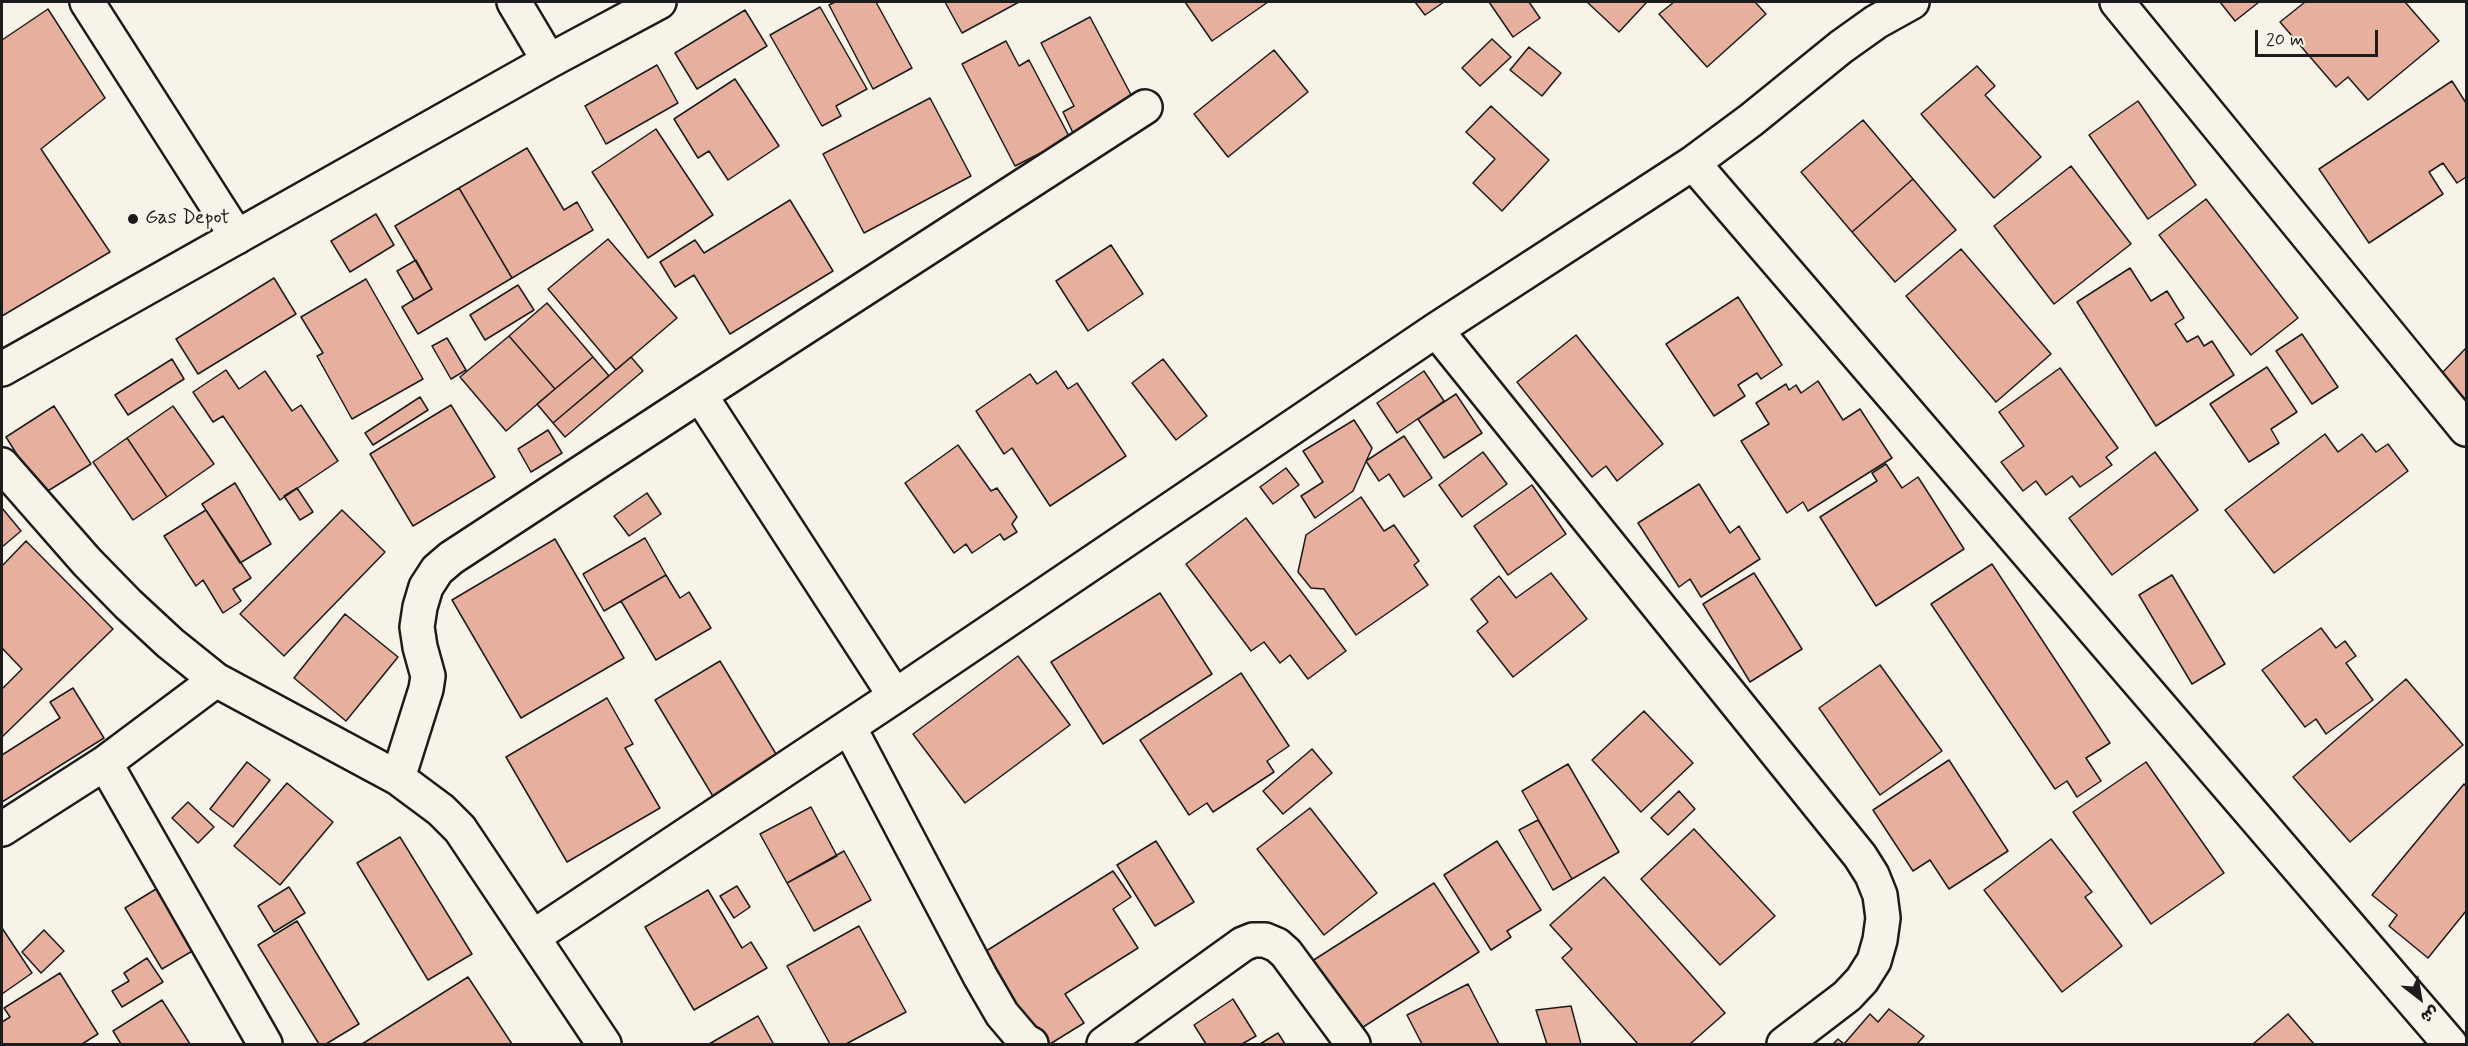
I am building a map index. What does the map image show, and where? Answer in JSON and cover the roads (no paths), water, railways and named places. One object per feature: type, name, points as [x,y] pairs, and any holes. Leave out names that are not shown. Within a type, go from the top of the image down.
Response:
[{"type":"street","points":[[87,2],[237,237]]},
{"type":"street","points":[[514,2],[549,61]]},
{"type":"street","points":[[2,369],[549,61],[659,2]]},
{"type":"street","points":[[2117,2],[2466,429]]},
{"type":"street","points":[[533,937],[849,727],[1436,330],[1693,163],[1751,120],[1841,47],[1907,3]]},
{"type":"street","points":[[398,778],[426,689],[428,676],[417,627],[426,587],[437,570],[451,558],[700,395],[1145,107]]},
{"type":"street","points":[[1693,163],[2450,1044]]},
{"type":"street","points":[[1436,330],[1860,856],[1872,875],[1880,895],[1883,918],[1874,961],[1862,980],[1847,996],[1784,1044]]},
{"type":"street","points":[[700,395],[895,696]]},
{"type":"street","points":[[2,465],[87,562],[128,604],[216,681],[398,778],[427,798],[460,829],[604,1044]]},
{"type":"street","points":[[2,829],[105,763],[216,681]]},
{"type":"street","points":[[849,727],[980,976],[1002,1014],[1025,1041],[1031,1044]]},
{"type":"street","points":[[105,763],[265,1044]]},
{"type":"street","points":[[1104,1044],[1243,944],[1253,940],[1265,940],[1277,945],[1286,953],[1353,1044]]},
{"type":"place","name":"Gas Depot","points":[[133,219]]}]
